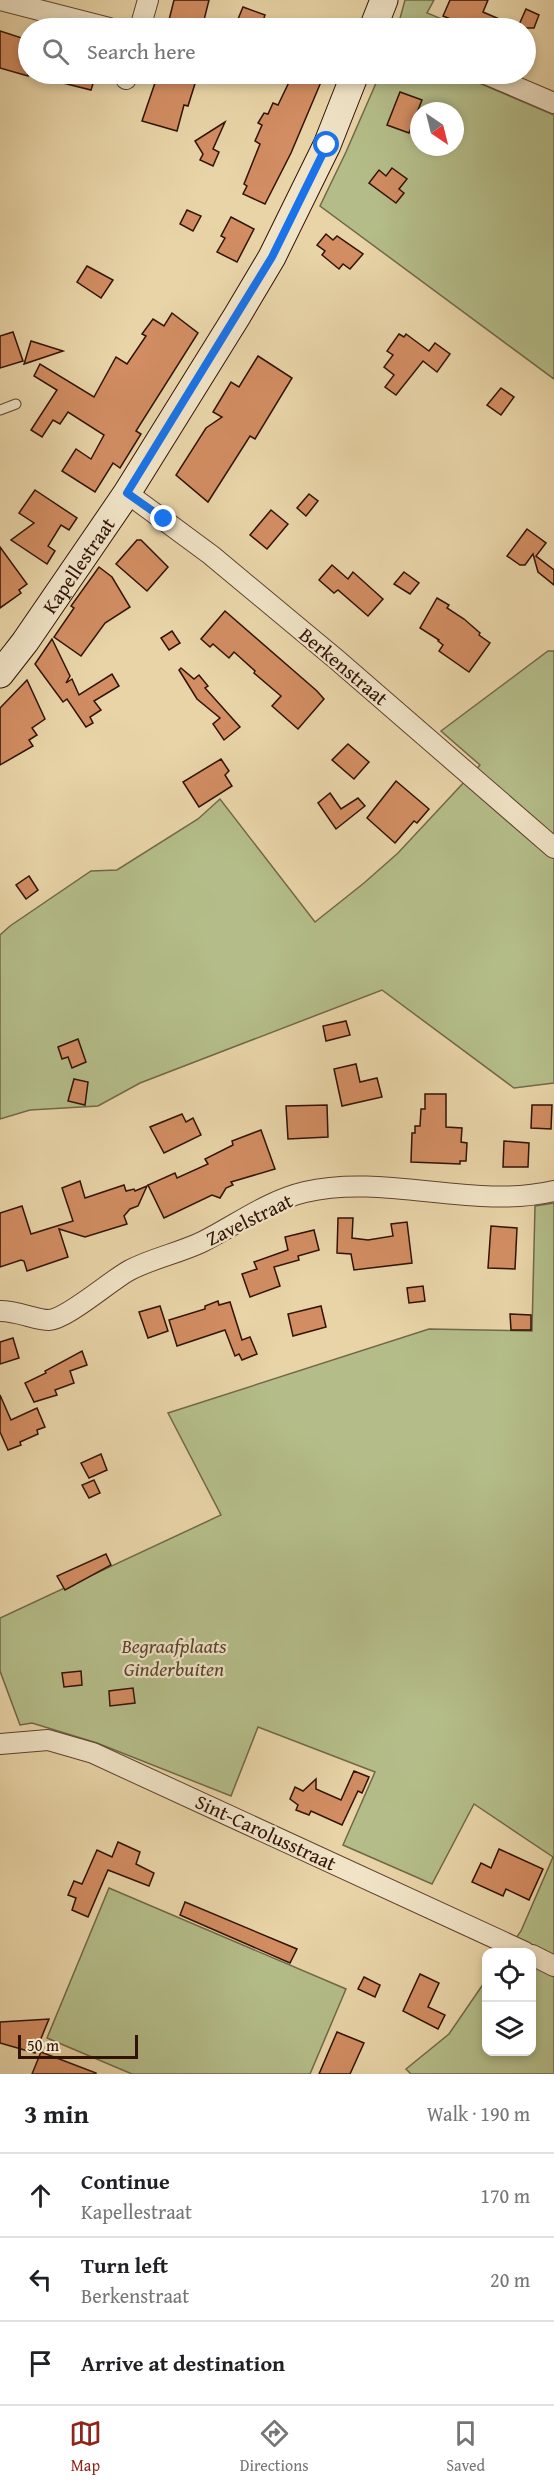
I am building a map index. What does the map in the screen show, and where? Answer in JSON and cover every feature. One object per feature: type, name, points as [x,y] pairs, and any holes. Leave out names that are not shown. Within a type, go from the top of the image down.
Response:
[{"type":"street","points":[[0,0],[70,18]]},
{"type":"street","points":[[143,18],[148,0]]},
{"type":"street","points":[[379,18],[384,0]]},
{"type":"street","name":"Kapellestraat","points":[[0,674],[25,642],[127,493],[272,257],[327,145],[351,84]]},
{"type":"street","points":[[509,84],[554,103]]},
{"type":"street","name":"Berkenstraat","points":[[127,493],[238,577],[554,848]]},
{"type":"street","name":"Zavelstraat","points":[[0,1311],[14,1311],[50,1320],[64,1314],[131,1270],[201,1243],[274,1203],[306,1192],[350,1187],[521,1197],[554,1191]]},
{"type":"street","name":"Sint-Carolusstraat","points":[[0,1744],[48,1740],[93,1753],[514,1948]]},
{"type":"street","points":[[536,1957],[554,1966]]},
{"type":"lane","points":[[0,410],[16,405]]},
{"type":"green space","points":[[405,0],[434,0],[427,13],[439,18],[400,18]]},
{"type":"green space","points":[[376,84],[481,84],[554,115],[554,379],[320,206]]},
{"type":"green space","points":[[548,651],[554,651],[554,1083],[514,1088],[382,990],[140,1083],[98,1106],[30,1110],[0,1119],[0,935],[10,926],[91,871],[117,870],[198,819],[220,799],[315,922],[398,853],[480,765],[441,731]]},
{"type":"green space","name":"Begraafplaats Ginderbuiten","points":[[554,1203],[554,2074],[411,2074],[406,2069],[449,2034],[482,1986],[482,2056],[536,2056],[536,1948],[509,1948],[521,1931],[553,1857],[474,1804],[432,1884],[343,1845],[375,1772],[258,1727],[231,1796],[97,1743],[32,1723],[20,1725],[0,1671],[0,1618],[221,1515],[168,1413],[429,1329],[532,1331],[535,1206]]},
{"type":"green space","points":[[109,1888],[346,1989],[310,2074],[132,2074],[47,2038]]},
{"type":"building","points":[[174,0],[209,0],[204,18],[170,18]]},
{"type":"building","points":[[450,0],[488,0],[483,12],[497,18],[448,18],[443,16]]},
{"type":"building","points":[[243,7],[265,15],[264,18],[238,18]]},
{"type":"building","points":[[526,9],[539,15],[536,23],[536,18],[522,18]]},
{"type":"building","points":[[0,31],[18,37],[18,73],[0,68]]},
{"type":"building","points":[[67,84],[93,84],[91,90]]},
{"type":"building","points":[[155,84],[195,84],[188,106],[184,105],[177,131],[142,121]]},
{"type":"building","points":[[288,84],[320,84],[291,153],[265,204],[243,194],[247,186],[244,184],[260,144],[255,141],[262,125],[258,123],[264,113],[268,114],[273,103],[278,105]]},
{"type":"building","points":[[400,92],[422,100],[421,102],[410,102],[409,133],[387,125]]},
{"type":"building","points":[[225,122],[213,149],[219,152],[213,166],[200,160],[203,154],[195,141]]},
{"type":"building","points":[[392,168],[407,179],[399,189],[404,193],[396,203],[369,183],[379,170],[386,176]]},
{"type":"building","points":[[187,210],[201,216],[193,231],[180,224]]},
{"type":"building","points":[[231,217],[254,229],[237,262],[217,252],[225,238],[221,236]]},
{"type":"building","points":[[326,234],[333,240],[337,236],[363,254],[350,269],[343,264],[339,269],[322,255],[325,251],[317,245]]},
{"type":"building","points":[[87,266],[113,280],[101,298],[77,282]]},
{"type":"building","points":[[172,313],[198,333],[136,431],[141,434],[120,468],[113,463],[95,492],[62,471],[76,449],[91,459],[104,435],[68,412],[60,424],[53,420],[42,437],[31,430],[57,390],[34,376],[40,364],[94,397],[116,357],[127,364],[146,336],[142,334],[153,319],[164,326]]},
{"type":"building","points":[[13,332],[23,361],[0,368],[0,336]]},
{"type":"building","points":[[399,334],[404,337],[406,334],[429,351],[435,343],[450,354],[437,372],[423,361],[396,395],[385,387],[394,375],[384,367],[393,355],[387,351]]},
{"type":"building","points":[[31,341],[63,351],[24,364]]},
{"type":"building","points":[[258,356],[292,378],[255,439],[250,436],[208,502],[176,475],[206,428],[222,417],[213,412],[231,382],[239,387]]},
{"type":"building","points":[[501,388],[514,397],[501,415],[487,405]]},
{"type":"building","points":[[35,490],[77,518],[69,530],[61,525],[48,546],[55,551],[47,564],[11,540],[34,523],[19,513]]},
{"type":"building","points":[[309,494],[318,501],[306,516],[297,508]]},
{"type":"building","points":[[271,510],[288,524],[267,549],[250,535]]},
{"type":"building","points":[[527,529],[546,543],[536,556],[554,570],[554,585],[538,572],[533,554],[525,565],[520,565],[507,556]]},
{"type":"building","points":[[137,540],[141,540],[168,567],[147,591],[116,564]]},
{"type":"building","points":[[0,547],[27,584],[19,590],[21,593],[0,608]]},
{"type":"building","points":[[332,565],[348,579],[353,572],[383,599],[368,616],[338,590],[334,593],[319,580]]},
{"type":"building","points":[[99,567],[112,577],[130,607],[105,623],[81,656],[54,637],[74,608],[71,606]]},
{"type":"building","points":[[404,572],[419,583],[410,594],[394,584]]},
{"type":"building","points":[[437,598],[449,605],[447,608],[464,619],[490,643],[469,672],[439,651],[443,645],[439,640],[420,628]]},
{"type":"building","points":[[225,611],[324,699],[298,729],[272,706],[281,696],[254,673],[255,671],[234,652],[229,658],[213,644],[210,647],[201,639]]},
{"type":"building","points":[[172,631],[180,643],[169,650],[161,638]]},
{"type":"building","points":[[52,639],[70,676],[66,683],[72,679],[79,695],[112,674],[119,686],[94,701],[101,710],[90,717],[93,723],[86,727],[67,699],[63,702],[35,664]]},
{"type":"building","points":[[181,668],[194,679],[199,675],[208,686],[205,688],[240,727],[224,740],[213,724],[220,718],[197,699],[179,670]]},
{"type":"building","points":[[27,680],[45,719],[32,728],[37,735],[29,740],[33,746],[0,765],[0,708]]},
{"type":"building","points":[[348,744],[369,762],[354,779],[332,760]]},
{"type":"building","points":[[221,759],[229,771],[225,775],[232,786],[199,807],[183,782]]},
{"type":"building","points":[[396,781],[429,809],[417,823],[414,821],[395,843],[367,818]]},
{"type":"building","points":[[330,793],[341,809],[358,798],[365,806],[336,829],[318,803]]},
{"type":"building","points":[[29,876],[38,890],[26,899],[16,885]]},
{"type":"building","points":[[346,1021],[350,1035],[326,1041],[323,1026]]},
{"type":"building","points":[[78,1039],[86,1062],[72,1068],[68,1057],[62,1059],[58,1047]]},
{"type":"building","points":[[356,1064],[360,1082],[377,1078],[382,1097],[342,1106],[334,1069]]},
{"type":"building","points":[[74,1079],[88,1082],[85,1105],[68,1101]]},
{"type":"building","points":[[425,1094],[446,1094],[446,1127],[462,1128],[461,1142],[467,1143],[466,1161],[460,1161],[460,1164],[411,1162],[412,1133],[415,1133],[415,1126],[420,1126],[421,1109],[425,1109]]},
{"type":"building","points":[[327,1105],[328,1137],[288,1139],[286,1106]]},
{"type":"building","points":[[532,1105],[552,1105],[551,1129],[531,1128]]},
{"type":"building","points":[[182,1114],[186,1122],[193,1118],[201,1135],[164,1153],[150,1127]]},
{"type":"building","points":[[261,1130],[275,1169],[231,1182],[233,1185],[226,1188],[220,1198],[212,1195],[164,1218],[148,1185],[175,1173],[177,1178],[208,1164],[205,1159],[233,1145],[232,1141]]},
{"type":"building","points":[[504,1141],[529,1143],[528,1167],[503,1167]]},
{"type":"building","points":[[80,1181],[85,1198],[124,1185],[126,1191],[134,1189],[135,1191],[147,1186],[138,1206],[130,1209],[124,1216],[127,1224],[85,1237],[59,1229],[68,1257],[27,1271],[24,1261],[21,1260],[0,1267],[0,1213],[22,1206],[31,1234],[73,1221],[62,1188]]},
{"type":"building","points":[[338,1218],[353,1218],[352,1238],[368,1240],[393,1236],[391,1224],[407,1222],[412,1263],[354,1270],[351,1254],[337,1253]]},
{"type":"building","points":[[491,1226],[517,1228],[515,1269],[488,1268]]},
{"type":"building","points":[[314,1230],[319,1250],[298,1256],[299,1260],[274,1267],[280,1286],[250,1297],[242,1274],[257,1269],[254,1262],[288,1250],[285,1237]]},
{"type":"building","points":[[423,1286],[425,1301],[409,1303],[407,1288]]},
{"type":"building","points":[[218,1301],[219,1305],[230,1302],[242,1340],[250,1337],[257,1354],[242,1360],[239,1354],[235,1356],[225,1330],[177,1346],[169,1320],[205,1309],[205,1306]]},
{"type":"building","points":[[160,1306],[168,1331],[148,1338],[139,1312]]},
{"type":"building","points":[[321,1306],[326,1327],[293,1336],[288,1314]]},
{"type":"building","points":[[510,1314],[531,1315],[531,1330],[511,1330]]},
{"type":"building","points":[[13,1338],[19,1358],[0,1364],[0,1342]]},
{"type":"building","points":[[82,1351],[87,1365],[70,1371],[74,1383],[55,1390],[57,1395],[34,1402],[25,1383]]},
{"type":"building","points":[[0,1395],[11,1420],[37,1408],[45,1427],[37,1430],[38,1434],[20,1442],[21,1445],[8,1450],[0,1432]]},
{"type":"building","points":[[101,1454],[107,1470],[89,1478],[81,1463]]},
{"type":"building","points":[[94,1480],[100,1493],[89,1498],[82,1485]]},
{"type":"building","points":[[106,1554],[111,1565],[65,1590],[57,1576]]},
{"type":"building","points":[[81,1671],[82,1685],[64,1687],[62,1673]]},
{"type":"building","points":[[133,1688],[135,1703],[110,1706],[109,1691]]},
{"type":"building","points":[[354,1771],[369,1777],[362,1793],[358,1791],[342,1825],[311,1811],[309,1815],[296,1810],[298,1805],[290,1799],[295,1787],[303,1791],[316,1779],[316,1789],[341,1800]]},
{"type":"building","points":[[118,1842],[140,1852],[136,1864],[154,1873],[149,1886],[108,1870],[88,1917],[72,1910],[76,1898],[68,1895],[74,1881],[82,1884],[97,1850],[112,1857]]},
{"type":"building","points":[[499,1849],[543,1869],[529,1900],[506,1889],[503,1896],[472,1882],[481,1863],[491,1868]]},
{"type":"building","points":[[185,1902],[297,1949],[290,1963],[180,1915]]},
{"type":"building","points":[[420,1974],[439,1983],[428,2007],[445,2015],[438,2029],[403,2011]]},
{"type":"building","points":[[364,1977],[380,1985],[375,1997],[358,1989]]},
{"type":"building","points":[[49,2019],[35,2053],[0,2043],[0,2022]]},
{"type":"building","points":[[337,2032],[364,2043],[350,2074],[319,2074]]},
{"type":"building","points":[[41,2052],[96,2073],[96,2074],[32,2074]]},
{"type":"route","points":[[164,519],[127,493],[272,257],[327,145]]}]
